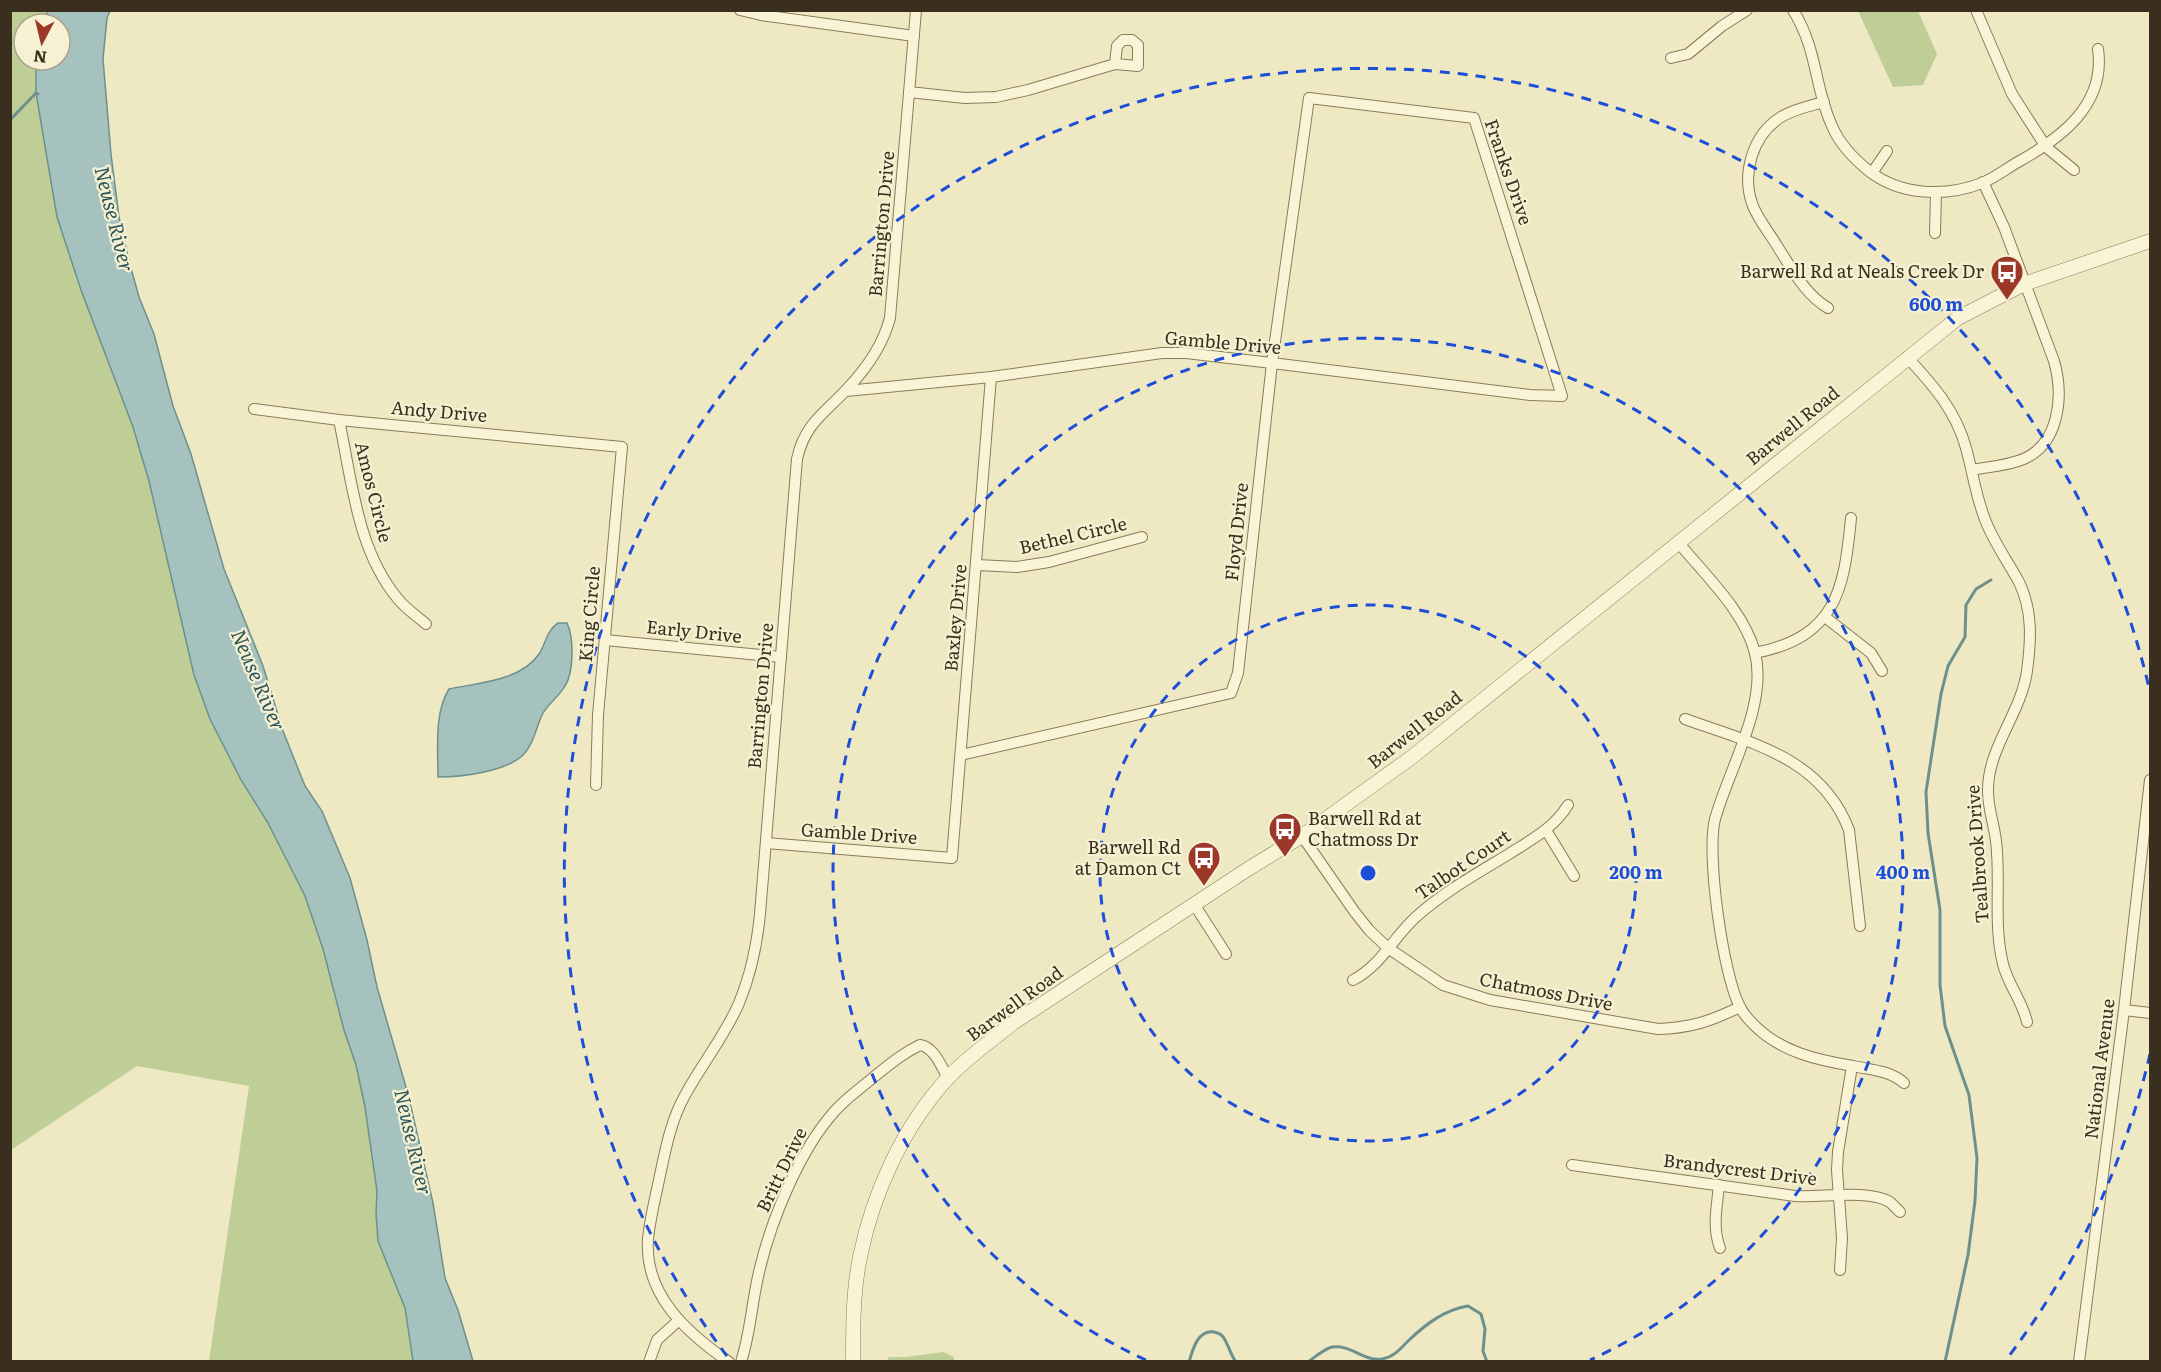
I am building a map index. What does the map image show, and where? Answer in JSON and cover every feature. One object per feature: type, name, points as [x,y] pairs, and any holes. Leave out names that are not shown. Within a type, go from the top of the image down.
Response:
[{"type":"street","points":[[740,10],[761,15],[914,36]]},
{"type":"street","name":"Barrington Drive","points":[[729,1362],[679,1320],[661,1296],[653,1277],[648,1254],[650,1222],[677,1113],[732,1020],[747,982],[757,938],[795,470],[803,437],[814,421],[861,374],[874,354],[890,318],[916,10]]},
{"type":"street","points":[[1671,58],[1688,54],[1722,26],[1747,10]]},
{"type":"street","points":[[1793,10],[1809,42],[1824,102],[1832,126],[1841,143],[1853,158],[1872,173],[1904,188],[1935,192],[1961,189],[1983,182],[2046,147],[2063,134],[2088,103],[2098,83],[2100,69],[2098,49]]},
{"type":"street","points":[[1976,10],[2012,94],[2046,147],[2074,170]]},
{"type":"street","points":[[909,92],[965,98],[996,97],[1028,90],[1115,64],[1138,66],[1138,45],[1132,40],[1122,40],[1117,46],[1115,64]]},
{"type":"street","name":"Floyd Drive","points":[[961,755],[1231,693],[1238,673],[1272,363],[1308,99]]},
{"type":"street","name":"Franks Drive","points":[[1308,99],[1474,118],[1562,396]]},
{"type":"street","points":[[1824,102],[1794,110],[1766,129],[1754,148],[1748,185],[1754,208],[1804,288],[1814,299],[1828,308]]},
{"type":"street","points":[[1872,173],[1887,150]]},
{"type":"street","points":[[1972,470],[2019,461],[2031,456],[2054,427],[2060,396],[2059,379],[2004,227],[1983,182]]},
{"type":"street","points":[[1935,192],[1935,233]]},
{"type":"street","name":"Barwell Road","points":[[853,1362],[854,1314],[860,1258],[873,1209],[906,1137],[920,1113],[948,1078],[1013,1023],[1302,836],[1412,757],[1958,318],[2024,284],[2151,241]]},
{"type":"street","name":"Gamble Drive","points":[[846,391],[991,377],[1162,353],[1186,353],[1530,396],[1562,396]]},
{"type":"street","name":"Tealbrook Drive","points":[[1907,357],[1945,400],[1957,422],[1972,470],[1978,502],[1996,545],[2019,582],[2026,600],[2030,621],[2027,673],[2023,692],[1996,750],[1990,770],[1988,791],[1996,842],[2000,947],[2003,967],[2024,1006],[2027,1022]]},
{"type":"street","name":"Baxley Drive","points":[[949,857],[952,858],[991,377]]},
{"type":"street","name":"Andy Drive","points":[[254,409],[339,420],[622,447]]},
{"type":"street","name":"Amos Circle","points":[[339,420],[365,540],[380,572],[399,600],[426,624]]},
{"type":"street","name":"King Circle","points":[[596,785],[598,716],[622,447]]},
{"type":"street","points":[[1755,653],[1771,650],[1802,638],[1825,617],[1840,588],[1851,518]]},
{"type":"street","name":"Bethel Circle","points":[[977,565],[1017,567],[1049,562],[1142,537]]},
{"type":"street","points":[[1678,542],[1739,617],[1755,653],[1757,690],[1755,705],[1714,822],[1714,882],[1725,962],[1740,1007],[1754,1024],[1782,1046],[1818,1060],[1883,1071],[1904,1083]]},
{"type":"street","points":[[1825,617],[1871,653],[1882,671]]},
{"type":"street","name":"Early Drive","points":[[605,640],[781,657]]},
{"type":"street","points":[[1684,719],[1743,740],[1801,766],[1815,777],[1835,801],[1849,830],[1860,926]]},
{"type":"street","name":"National Avenue","points":[[2079,1362],[2151,780]]},
{"type":"street","name":"Talbot Court","points":[[1353,980],[1366,973],[1416,916],[1448,892],[1546,831],[1561,817],[1568,805]]},
{"type":"street","points":[[1546,831],[1574,876]]},
{"type":"street","name":"Chatmoss Drive","points":[[1302,836],[1369,930],[1388,948],[1443,985],[1490,1000],[1658,1029],[1705,1023],[1740,1007]]},
{"type":"street","name":"Gamble Drive","points":[[766,843],[949,857]]},
{"type":"street","points":[[1194,904],[1226,954]]},
{"type":"street","points":[[2124,1010],[2151,1013]]},
{"type":"street","name":"Britt Drive","points":[[741,1362],[746,1347],[755,1287],[766,1245],[808,1149],[825,1124],[842,1104],[898,1058],[920,1045],[927,1047],[933,1053],[948,1078]]},
{"type":"street","points":[[1840,1269],[1842,1238],[1838,1152],[1852,1066]]},
{"type":"street","name":"Brandycrest Drive","points":[[1572,1165],[1795,1196],[1876,1198],[1890,1203],[1900,1212]]},
{"type":"street","points":[[1719,1185],[1715,1235],[1720,1248]]},
{"type":"street","points":[[649,1362],[657,1340],[679,1320]]},
{"type":"green space","points":[[48,10],[47,12],[12,12],[12,72],[36,72],[36,93],[57,217],[81,290],[133,427],[149,481],[194,675],[210,719],[241,780],[268,823],[305,896],[323,949],[344,1030],[356,1065],[365,1107],[377,1192],[378,1241],[405,1308],[413,1361],[209,1361],[249,1086],[137,1066],[11,1150],[10,11]]},
{"type":"green space","points":[[1858,11],[1918,11],[1937,54],[1923,85],[1893,87]]},
{"type":"green space","points":[[943,1352],[954,1357],[954,1361],[887,1361],[889,1357]]},
{"type":"water","name":"Neuse River","points":[[110,11],[107,18],[103,59],[119,217],[129,261],[139,297],[154,334],[173,406],[191,454],[224,569],[263,666],[283,731],[305,786],[322,811],[350,878],[377,987],[408,1094],[433,1203],[445,1278],[458,1310],[473,1361],[413,1361],[405,1308],[378,1241],[377,1191],[365,1107],[356,1065],[344,1030],[323,949],[305,896],[268,823],[241,780],[210,719],[194,675],[149,481],[133,427],[81,290],[57,217],[36,93],[36,72],[72,72],[72,12],[48,12]]},
{"type":"water","points":[[558,623],[567,623],[571,637],[570,672],[563,690],[542,715],[526,752],[514,761],[494,770],[470,775],[438,777],[439,720],[449,689],[498,679],[521,670],[539,654],[549,633]]},
{"type":"waterway","points":[[10,120],[36,93],[38,94]]},
{"type":"waterway","points":[[1945,1362],[1968,1255],[1975,1201],[1977,1158],[1969,1095],[1945,1026],[1940,985],[1940,910],[1928,833],[1926,792],[1941,694],[1948,666],[1965,637],[1966,605],[1976,589],[1991,580]]},
{"type":"waterway","points":[[1308,1362],[1332,1347],[1345,1348],[1369,1358],[1386,1358],[1397,1352],[1436,1319],[1468,1306],[1481,1314],[1485,1329],[1483,1351],[1487,1362]]},
{"type":"waterway","points":[[1189,1362],[1194,1346],[1200,1337],[1208,1332],[1214,1332],[1223,1337],[1236,1362]]},
{"type":"place","name":"Barwell Rd at Neals Creek Dr","points":[[2007,301]]},
{"type":"place","name":"Barwell Rd at Chatmoss Dr","points":[[1285,858]]},
{"type":"place","name":"Barwell Rd at Damon Ct","points":[[1204,887]]}]
